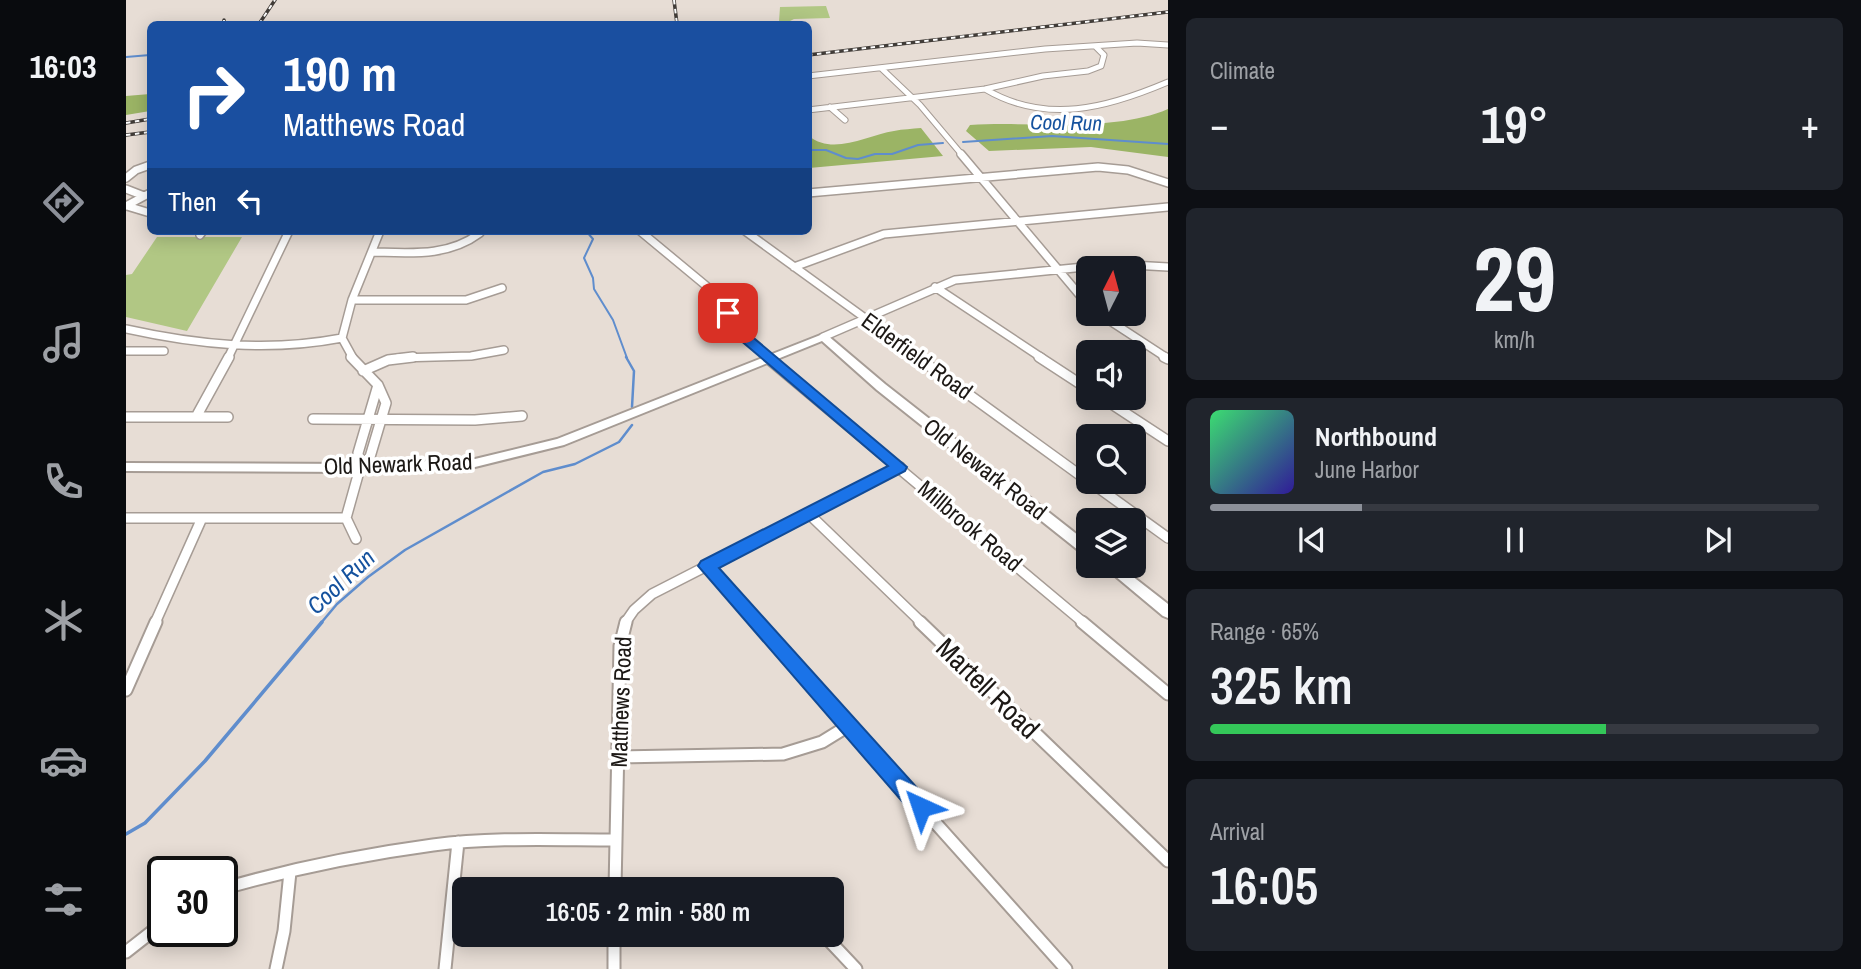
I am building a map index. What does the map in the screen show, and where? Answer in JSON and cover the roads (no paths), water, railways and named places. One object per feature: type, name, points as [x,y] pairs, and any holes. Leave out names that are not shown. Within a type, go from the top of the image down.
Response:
[{"type":"street","points":[[812,76],[998,54],[1137,43],[1168,45]]},
{"type":"street","points":[[812,109],[985,89],[1095,69],[1105,60],[1095,46]]},
{"type":"street","points":[[881,68],[913,99],[1076,290]]},
{"type":"street","points":[[985,89],[1001,101],[1018,106],[1062,109],[1105,104],[1168,82]]},
{"type":"street","points":[[830,107],[845,120]]},
{"type":"street","points":[[126,178],[147,166]]},
{"type":"street","points":[[812,193],[1098,167],[1128,170],[1168,183]]},
{"type":"street","points":[[126,189],[147,195]]},
{"type":"street","points":[[126,206],[147,195]]},
{"type":"street","points":[[126,206],[147,212]]},
{"type":"street","points":[[794,267],[884,234],[1168,207]]},
{"type":"street","points":[[196,417],[235,345],[287,235]]},
{"type":"street","points":[[356,539],[346,518],[360,468],[370,457],[386,403],[379,385],[363,371],[342,338],[352,300],[379,235]]},
{"type":"street","points":[[373,252],[446,251],[463,247],[478,235]]},
{"type":"street","name":"Millbrook Road","points":[[645,235],[716,294],[735,326],[770,360],[1168,694]]},
{"type":"street","name":"Elderfield Road","points":[[750,235],[1076,472]]},
{"type":"street","points":[[820,338],[955,280],[1114,264],[1168,267]]},
{"type":"street","points":[[935,287],[1076,381]]},
{"type":"street","points":[[352,300],[458,300],[475,298],[502,288]]},
{"type":"street","points":[[1118,326],[1168,358]]},
{"type":"street","points":[[127,330],[189,342],[235,345],[307,345],[342,338]]},
{"type":"street","name":"Old Newark Road","points":[[126,467],[445,466],[523,453],[560,442],[820,338]]},
{"type":"street","name":"Old Newark Road","points":[[820,338],[830,351],[881,387]]},
{"type":"street","name":"Old Newark Road","points":[[820,338],[1076,541]]},
{"type":"street","points":[[795,349],[830,351]]},
{"type":"street","points":[[363,371],[397,358],[474,356],[504,350]]},
{"type":"street","points":[[126,351],[164,351]]},
{"type":"street","points":[[360,468],[358,453],[379,385]]},
{"type":"street","points":[[1121,410],[1168,441]]},
{"type":"street","points":[[313,419],[475,420],[522,415]]},
{"type":"street","points":[[126,417],[228,417]]},
{"type":"street","name":"Matthews Road","points":[[615,877],[620,646],[626,620],[643,600],[900,467]]},
{"type":"street","name":"Elderfield Road","points":[[1107,494],[1168,538]]},
{"type":"street","name":"Martell Road","points":[[809,514],[1168,861]]},
{"type":"street","points":[[126,518],[346,518]]},
{"type":"street","points":[[126,690],[202,518]]},
{"type":"street","points":[[707,566],[1066,969]]},
{"type":"street","points":[[1125,578],[1168,612]]},
{"type":"street","points":[[618,757],[783,754],[810,747],[848,726]]},
{"type":"street","points":[[238,885],[290,872],[458,842],[616,840]]},
{"type":"street","points":[[445,969],[458,842]]},
{"type":"street","points":[[276,969],[284,932],[290,872]]},
{"type":"street","points":[[126,952],[147,936]]},
{"type":"street","points":[[614,947],[614,969]]},
{"type":"street","points":[[836,947],[856,969]]},
{"type":"waterway","points":[[126,57],[147,55]]},
{"type":"waterway","name":"Cool Run","points":[[963,142],[1052,136],[1168,144]]},
{"type":"waterway","name":"Cool Run","points":[[812,150],[826,150],[846,158],[858,159],[875,154],[892,154],[918,145],[943,143]]},
{"type":"waterway","name":"Cool Run","points":[[590,235],[593,239],[584,258],[593,278],[594,289],[613,320],[627,358]]},
{"type":"waterway","name":"Cool Run","points":[[626,357],[634,371],[632,407]]},
{"type":"waterway","name":"Cool Run","points":[[321,623],[337,604],[368,577],[405,550],[543,472],[575,464],[619,442],[632,425]]},
{"type":"waterway","name":"Cool Run","points":[[126,834],[145,823],[205,761],[322,622]]},
{"type":"railway","points":[[261,21],[275,0]]},
{"type":"railway","points":[[674,0],[677,21]]},
{"type":"railway","points":[[812,55],[1168,12]]},
{"type":"railway","points":[[126,123],[147,120]]},
{"type":"railway","points":[[126,135],[147,132]]}]
